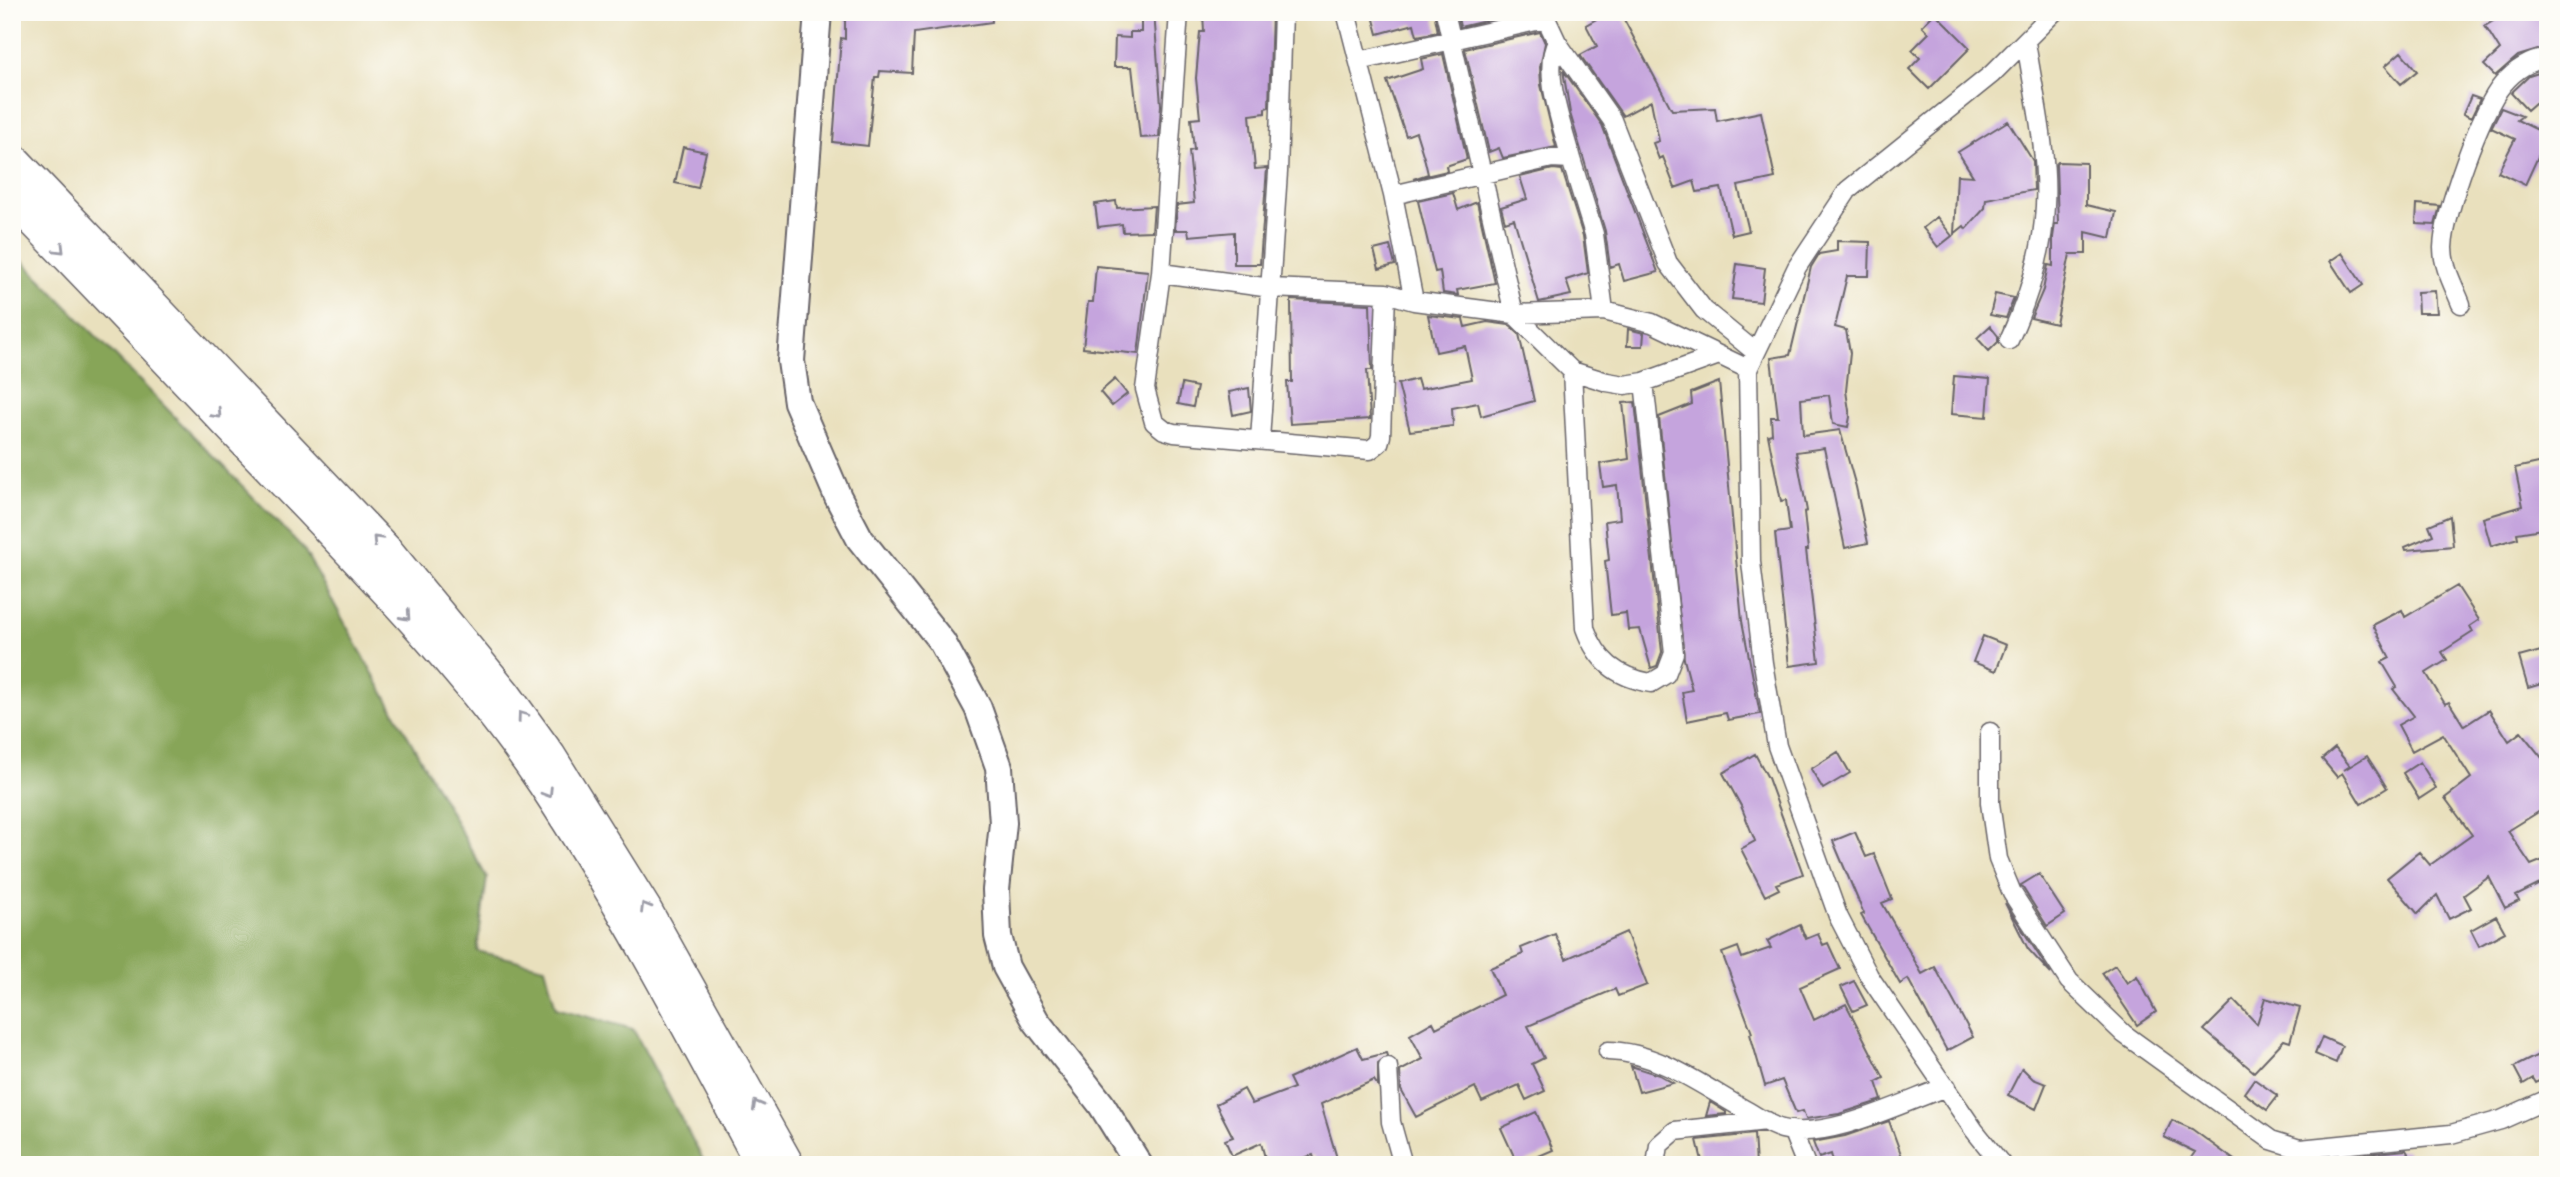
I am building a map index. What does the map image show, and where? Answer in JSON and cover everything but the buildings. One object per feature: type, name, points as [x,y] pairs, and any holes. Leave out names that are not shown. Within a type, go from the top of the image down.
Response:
[{"type":"highway","points":[[12,158],[388,551],[505,693],[550,755],[646,909],[789,1165]]},
{"type":"highway","points":[[12,200],[349,552],[453,668],[496,722],[542,783],[610,891],[761,1165]]},
{"type":"main road","points":[[818,12],[791,361],[797,402],[860,539],[942,642],[978,708],[999,767],[1003,823],[996,890],[998,936],[1006,967],[1036,1021],[1101,1104],[1139,1165]]},
{"type":"street","points":[[1180,12],[1161,273],[1145,389],[1154,422],[1164,430],[1174,433],[1370,450],[1379,443],[1386,293]]},
{"type":"street","points":[[1261,440],[1271,288],[1283,12]]},
{"type":"street","points":[[1346,12],[1393,195],[1414,302]]},
{"type":"street","points":[[1445,12],[1485,174],[1514,314],[1573,371],[1607,382],[1625,385],[1644,383],[1716,356]]},
{"type":"street","points":[[2002,1165],[1869,976],[1838,916],[1777,746],[1763,663],[1751,562],[1748,369],[1754,351],[1797,267],[1848,190],[1992,74],[2054,12]]},
{"type":"street","points":[[1359,61],[1544,15],[1557,42],[1612,120],[1668,263],[1704,310],[1754,351]]},
{"type":"street","points":[[1557,42],[1551,55],[1552,79],[1571,159],[1594,234],[1604,311]]},
{"type":"street","points":[[2009,340],[2026,302],[2045,206],[2042,147],[2026,42]]},
{"type":"street","points":[[2461,304],[2445,266],[2443,251],[2452,200],[2494,95],[2527,62],[2548,58]]},
{"type":"street","points":[[1393,195],[1552,158],[1571,159]]},
{"type":"street","points":[[1161,273],[1271,288],[1386,293],[1414,302],[1514,314],[1604,311],[1653,323],[1716,356],[1748,369]]},
{"type":"street","points":[[1573,371],[1585,628],[1592,647],[1604,663],[1624,676],[1651,683],[1666,674],[1674,653],[1644,383]]},
{"type":"street","points":[[1990,732],[1990,803],[1998,859],[2012,893],[2069,981],[2124,1034],[2271,1140],[2300,1149],[2451,1133],[2501,1121],[2548,1099]]},
{"type":"street","points":[[1608,1051],[1637,1054],[1665,1065],[1766,1121],[1792,1130],[1816,1130],[1850,1121],[1946,1087]]},
{"type":"street","points":[[1388,1067],[1390,1112],[1403,1165]]},
{"type":"street","points":[[1656,1165],[1659,1145],[1675,1131],[1766,1121]]},
{"type":"street","points":[[1792,1130],[1805,1165]]},
{"type":"green space","points":[[12,250],[303,548],[487,878],[477,951],[545,967],[556,1008],[633,1029],[706,1165],[12,1165]]}]
